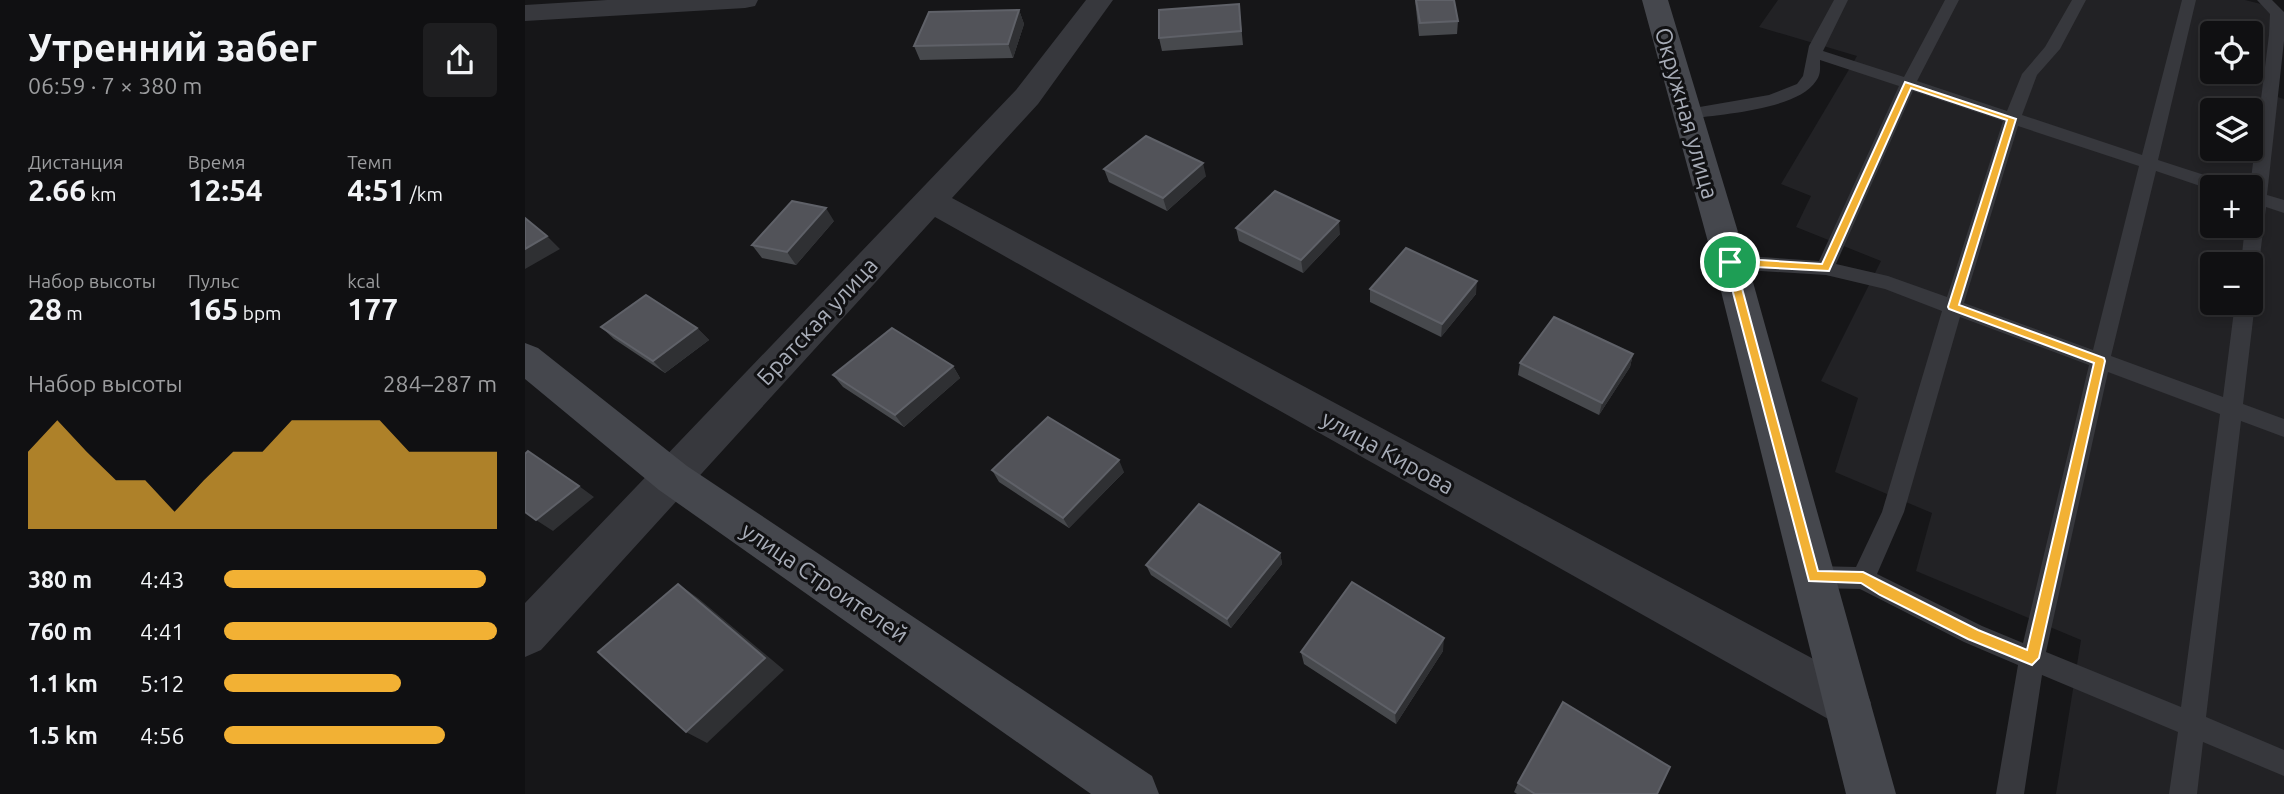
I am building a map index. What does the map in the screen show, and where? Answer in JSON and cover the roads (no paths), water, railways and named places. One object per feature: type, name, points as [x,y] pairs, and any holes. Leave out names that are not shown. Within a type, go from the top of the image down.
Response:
[{"type":"street","points":[[525,13],[745,0]]},
{"type":"street","name":"Братская улица","points":[[525,635],[1027,97],[1100,0]]},
{"type":"street","name":"Окружная улица","points":[[1655,0],[1730,262],[1871,794]]},
{"type":"street","name":"улица Кирова","points":[[930,200],[1847,703]]},
{"type":"street","name":"улица Строителей","points":[[525,358],[673,478],[1134,794]]},
{"type":"lane","points":[[1688,114],[1794,93],[1810,81],[1814,53],[1841,0]]},
{"type":"lane","points":[[1825,268],[1908,84],[1952,0]]},
{"type":"lane","points":[[1863,578],[1893,512],[2012,119],[2030,74],[2052,49],[2079,0]]},
{"type":"lane","points":[[2010,794],[2032,658],[2100,361],[2189,0]]},
{"type":"lane","points":[[2259,175],[2278,70],[2278,16],[2265,0]]},
{"type":"lane","points":[[1814,53],[2200,180]]},
{"type":"lane","points":[[2263,200],[2284,207]]},
{"type":"lane","points":[[1730,262],[1825,268],[1888,283],[2284,428]]},
{"type":"lane","points":[[2183,794],[2243,315]]},
{"type":"lane","points":[[1814,577],[1863,578],[1973,634],[2284,763]]}]
